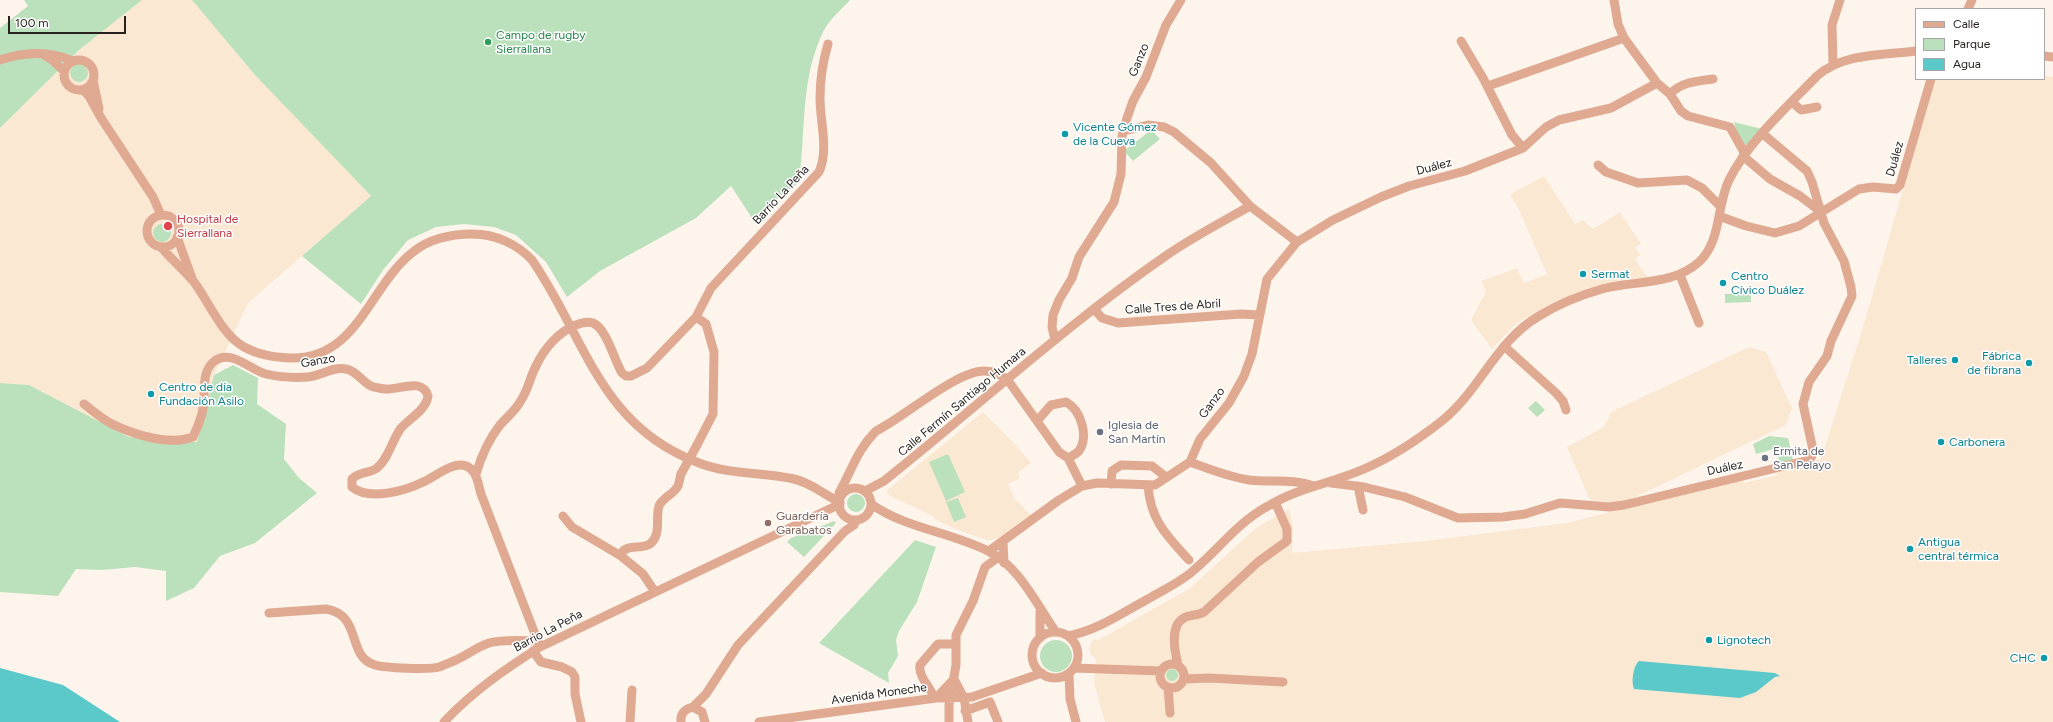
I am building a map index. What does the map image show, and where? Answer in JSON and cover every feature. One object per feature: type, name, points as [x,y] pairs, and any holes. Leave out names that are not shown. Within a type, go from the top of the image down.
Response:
[{"type":"street","name":"Ganzo","points":[[1124,131],[1133,101],[1146,77],[1166,25],[1181,0]]},
{"type":"street","points":[[1614,0],[1618,24],[1624,38],[1657,83],[1670,94],[1681,112],[1688,116],[1730,127],[1744,155],[1770,178],[1800,196],[1821,212]]},
{"type":"street","points":[[1833,64],[1832,25],[1840,0]]},
{"type":"street","points":[[1488,86],[1624,38]]},
{"type":"street","points":[[1462,41],[1488,86],[1512,135],[1523,148]]},
{"type":"street","name":"Barrio La Peña","points":[[571,327],[584,322],[593,323],[599,327],[622,372],[626,376],[630,376],[647,368],[696,317],[711,288],[819,172],[824,153],[820,98],[824,57],[828,44]]},
{"type":"street","points":[[1076,722],[1070,699],[1071,671],[1085,637],[1097,628],[1190,574],[1241,525],[1275,502],[1314,486],[1364,469],[1426,434],[1461,404],[1504,346],[1519,329],[1540,315],[1594,292],[1627,284],[1660,280],[1680,275],[1698,263],[1710,250],[1715,238],[1720,211],[1730,179],[1744,155],[1817,76],[1833,64],[1848,60],[1915,51]]},
{"type":"street","points":[[41,54],[52,60],[64,71],[65,80],[69,87],[83,90],[88,88],[94,80]]},
{"type":"street","points":[[0,60],[15,55],[41,54],[60,56],[73,61],[82,60],[94,70],[94,80],[101,118]]},
{"type":"street","points":[[64,71],[73,61]]},
{"type":"street","points":[[1670,94],[1676,88],[1683,85],[1713,79]]},
{"type":"street","name":"Duález","points":[[1598,165],[1606,172],[1638,183],[1687,180],[1702,188],[1720,211],[1746,226],[1775,233],[1799,226],[1859,189],[1873,187],[1891,190],[1896,189],[1900,185],[1931,80]]},
{"type":"street","name":"Duález","points":[[1352,210],[1409,186],[1465,171],[1523,148],[1546,127],[1559,120],[1611,108],[1657,83]]},
{"type":"street","points":[[83,90],[89,96],[101,118],[153,197],[161,215]]},
{"type":"street","points":[[1792,102],[1801,110],[1817,107]]},
{"type":"street","points":[[1055,340],[1052,327],[1053,315],[1059,300],[1072,278],[1079,257],[1110,210],[1118,188],[1121,174],[1120,155],[1124,131],[1148,125],[1164,127],[1174,132],[1211,163],[1250,206],[1297,242]]},
{"type":"street","name":"Duález","points":[[1361,486],[1405,497],[1458,518],[1475,519],[1525,514],[1560,503],[1609,507],[1624,505],[1809,460],[1812,456],[1813,450],[1803,408],[1806,393],[1809,382],[1827,356],[1852,296],[1844,261],[1824,223],[1812,182],[1807,171],[1763,134]]},
{"type":"street","name":"Calle Fermín Santiago Humara","points":[[865,491],[884,481],[1094,309],[1167,255],[1208,229],[1250,206]]},
{"type":"street","name":"Ganzo","points":[[1190,462],[1200,439],[1229,403],[1244,376],[1252,354],[1267,279],[1297,242],[1352,210]]},
{"type":"street","points":[[164,250],[171,245],[177,237],[179,231],[175,221],[169,216],[161,215],[150,221],[146,229],[150,241],[164,250],[193,281],[224,328],[243,346],[269,357],[298,358],[323,352],[344,338],[362,318],[400,263],[413,251],[433,240],[456,234],[479,234],[500,239],[524,252],[540,271],[600,381],[618,406],[634,423],[662,444],[699,464],[740,473],[795,479],[820,490],[844,506],[870,505],[884,513],[989,551],[1016,573],[1028,588],[1040,610],[1056,632]]},
{"type":"street","points":[[177,237],[193,281]]},
{"type":"street","points":[[1680,275],[1699,323]]},
{"type":"street","name":"Calle Tres de Abril","points":[[1094,309],[1102,318],[1118,323],[1241,314],[1259,315]]},
{"type":"street","points":[[621,556],[623,550],[626,548],[648,545],[655,538],[659,524],[658,508],[660,503],[677,487],[681,474],[713,414],[714,352],[706,324],[696,317]]},
{"type":"street","points":[[571,327],[546,349],[535,367],[528,389],[519,404],[499,426],[480,462],[476,474],[481,494],[537,646],[541,662],[562,667],[572,672],[575,677],[575,694],[581,722]]},
{"type":"street","points":[[1504,346],[1556,393],[1563,401],[1566,410]]},
{"type":"street","name":"Ganzo","points":[[84,404],[111,424],[137,434],[159,439],[186,439],[193,437],[200,421],[204,408],[204,386],[207,373],[214,361],[222,357],[230,357],[265,374],[285,377],[310,377],[335,369],[347,369],[357,374],[371,386],[390,389],[419,385],[424,388],[428,396],[424,407],[400,430],[378,466],[372,471],[358,473],[352,479],[352,487],[358,492],[373,494],[402,490],[422,482],[457,464],[466,466],[476,474]]},
{"type":"street","points":[[681,721],[682,714],[687,709],[693,707],[706,694],[738,645],[845,531],[844,506],[848,477],[855,459],[876,431],[909,409],[976,372],[995,372],[1007,379],[1059,452],[1068,458],[1082,486]]},
{"type":"street","points":[[1037,421],[1055,403],[1066,402],[1074,409],[1082,423],[1082,440],[1079,450],[1068,458]]},
{"type":"street","points":[[989,551],[1059,500],[1082,486],[1096,483],[1155,485],[1190,462],[1235,478],[1298,482],[1314,486]]},
{"type":"street","points":[[1110,484],[1112,471],[1121,465],[1152,466],[1166,478]]},
{"type":"street","points":[[1362,510],[1361,486],[1364,469]]},
{"type":"street","name":"Calle Fermín Santiago Humara","points":[[870,505],[884,481]]},
{"type":"street","points":[[1326,483],[1361,486]]},
{"type":"street","points":[[1148,485],[1151,506],[1159,525],[1189,560]]},
{"type":"street","points":[[844,506],[852,489],[865,491],[870,505]]},
{"type":"street","points":[[820,490],[825,503],[822,512]]},
{"type":"street","points":[[1097,628],[1068,636],[1056,632],[1046,634],[1040,638],[1033,648],[1034,664],[1042,674],[1057,678],[1071,671],[1097,668],[1136,672],[1161,671],[1168,664],[1174,649],[1176,630],[1180,621],[1186,617],[1197,616],[1204,612],[1258,562],[1287,541],[1287,529],[1275,502]]},
{"type":"street","name":"Barrio La Peña","points":[[444,722],[458,708],[508,667],[537,646],[655,592],[822,512],[844,506]]},
{"type":"street","name":"Barrio La Peña","points":[[809,519],[844,506]]},
{"type":"street","points":[[563,516],[572,527],[621,556],[643,574],[655,592]]},
{"type":"street","points":[[1000,560],[1003,542]]},
{"type":"street","name":"Avenida Moneche","points":[[941,698],[954,679],[956,665],[956,635],[973,601],[985,567],[991,561],[1000,560]]},
{"type":"street","points":[[269,613],[326,609],[334,610],[347,620],[359,652],[364,660],[374,665],[386,667],[438,668],[488,644],[537,646]]},
{"type":"street","points":[[1040,610],[1042,628],[1040,638]]},
{"type":"street","points":[[1068,636],[1078,652],[1097,668]]},
{"type":"street","points":[[941,698],[932,690],[920,674],[920,665],[938,644],[956,644]]},
{"type":"street","points":[[1174,649],[1182,672]]},
{"type":"street","name":"Avenida Moneche","points":[[1016,681],[1034,664]]},
{"type":"street","points":[[1168,664],[1182,672],[1209,678],[1283,682]]},
{"type":"street","points":[[1161,671],[1161,681]]},
{"type":"street","points":[[1136,672],[1173,687]]},
{"type":"street","points":[[1170,710],[1173,687],[1182,672]]},
{"type":"street","name":"Avenida Moneche","points":[[759,722],[827,718],[941,698],[972,697],[1016,681],[1042,674]]},
{"type":"street","points":[[1057,678],[1070,699]]},
{"type":"street","points":[[954,679],[964,698],[968,722]]},
{"type":"street","name":"Avenida Moneche","points":[[949,722],[941,698],[944,687],[954,679]]},
{"type":"street","points":[[630,722],[632,690]]},
{"type":"street","points":[[706,694],[706,718]]},
{"type":"street","points":[[965,711],[990,702],[998,722]]},
{"type":"street","points":[[693,707],[706,718]]},
{"type":"shaded area","name":"Hospital de Sierrallana","points":[[142,0],[192,0],[255,75],[371,196],[248,303],[214,375],[197,442],[178,442],[128,436],[29,385],[0,383],[0,128],[79,50]]},
{"type":"shaded area","points":[[2045,76],[2053,77],[2053,722],[1105,722],[1094,683],[1096,659],[1091,655],[1089,648],[1092,641],[1095,639],[1098,640],[1189,589],[1256,528],[1289,509],[1293,526],[1292,553],[1425,541],[1567,523],[1743,478],[1744,483],[1778,475],[1777,470],[1821,459],[1864,324],[1935,80],[2045,80]]},
{"type":"shaded area","points":[[1544,176],[1575,224],[1583,220],[1593,229],[1620,212],[1641,244],[1635,247],[1640,255],[1635,259],[1648,278],[1560,300],[1516,324],[1492,349],[1471,320],[1486,291],[1481,281],[1517,268],[1524,283],[1547,274],[1519,210],[1510,194]]},
{"type":"shaded area","points":[[1749,347],[1766,352],[1792,408],[1786,425],[1627,501],[1611,504],[1590,500],[1567,447],[1604,427],[1611,412]]},
{"type":"shaded area","points":[[983,412],[1014,443],[1031,463],[1018,473],[1020,478],[1008,484],[1015,499],[1031,515],[1000,537],[992,540],[986,540],[953,528],[936,520],[933,516],[890,496],[886,491]]},
{"type":"green space","points":[[24,0],[142,0],[79,50],[0,128],[0,28],[28,6]]},
{"type":"green space","points":[[192,0],[850,0],[824,30],[816,48],[807,86],[799,182],[752,218],[731,186],[696,218],[600,271],[567,297],[546,262],[516,235],[494,227],[464,224],[436,227],[408,240],[383,270],[361,304],[302,256],[371,196],[255,75]]},
{"type":"green space","points":[[79,64],[83,65],[87,69],[87,77],[83,81],[79,82],[75,81],[71,77],[70,73],[71,69],[75,65]]},
{"type":"green space","points":[[1734,122],[1762,129],[1746,147],[1737,133]]},
{"type":"green space","points":[[1151,130],[1160,139],[1133,161],[1124,151]]},
{"type":"green space","points":[[158,224],[166,224],[171,229],[169,240],[166,242],[158,242],[153,237],[153,229]]},
{"type":"green space","points":[[1725,294],[1751,294],[1751,302],[1725,303]]},
{"type":"green space","points":[[233,365],[258,378],[257,404],[286,424],[284,459],[299,478],[317,493],[255,543],[220,556],[194,588],[166,601],[166,571],[135,567],[102,570],[76,569],[58,596],[0,592],[0,383],[29,385],[129,437],[178,442],[197,442],[214,375]]},
{"type":"green space","points":[[1536,401],[1545,410],[1537,417],[1528,408]]},
{"type":"green space","points":[[1769,436],[1788,438],[1793,460],[1776,466],[1774,461],[1779,459],[1774,449],[1756,454],[1753,444]]},
{"type":"green space","points":[[948,454],[965,492],[946,501],[929,462]]},
{"type":"green space","points":[[856,494],[862,497],[865,503],[862,509],[856,512],[850,509],[847,503],[850,497]]},
{"type":"green space","points":[[958,498],[966,517],[954,522],[946,502]]},
{"type":"green space","points":[[834,521],[836,523],[804,557],[787,542],[791,538]]},
{"type":"green space","points":[[915,540],[936,547],[917,602],[899,631],[896,640],[898,656],[888,673],[889,683],[819,643]]},
{"type":"green space","points":[[1053,640],[1059,640],[1068,644],[1072,656],[1068,668],[1059,672],[1053,672],[1044,668],[1040,659],[1040,653],[1044,644]]},
{"type":"green space","points":[[1174,669],[1177,670],[1177,680],[1170,681],[1167,680],[1166,673],[1167,670]]},
{"type":"water","points":[[1639,661],[1775,673],[1780,676],[1775,677],[1756,692],[1740,698],[1634,689],[1633,674],[1635,666]]},
{"type":"water","points":[[0,668],[63,685],[120,722],[0,722]]},
{"type":"place","name":"Campo de rugby Sierrallana","points":[[488,42]]},
{"type":"place","name":"Vicente Gómez de la Cueva","points":[[1065,134]]},
{"type":"place","name":"Hospital de Sierrallana","points":[[168,226]]},
{"type":"place","name":"Sermat","points":[[1583,274]]},
{"type":"place","name":"Centro Cívico Duález","points":[[1723,283]]},
{"type":"place","name":"Talleres","points":[[1955,360]]},
{"type":"place","name":"Fábrica de fibrana","points":[[2029,363]]},
{"type":"place","name":"Centro de día Fundación Asilo","points":[[151,394]]},
{"type":"place","name":"Iglesia de San Martín","points":[[1100,432]]},
{"type":"place","name":"Carbonera","points":[[1941,442]]},
{"type":"place","name":"Ermita de San Pelayo","points":[[1765,458]]},
{"type":"place","name":"Guardería Garabatos","points":[[768,523]]},
{"type":"place","name":"Antigua central térmica","points":[[1910,549]]},
{"type":"place","name":"Lignotech","points":[[1709,640]]},
{"type":"place","name":"CHC","points":[[2044,658]]}]
